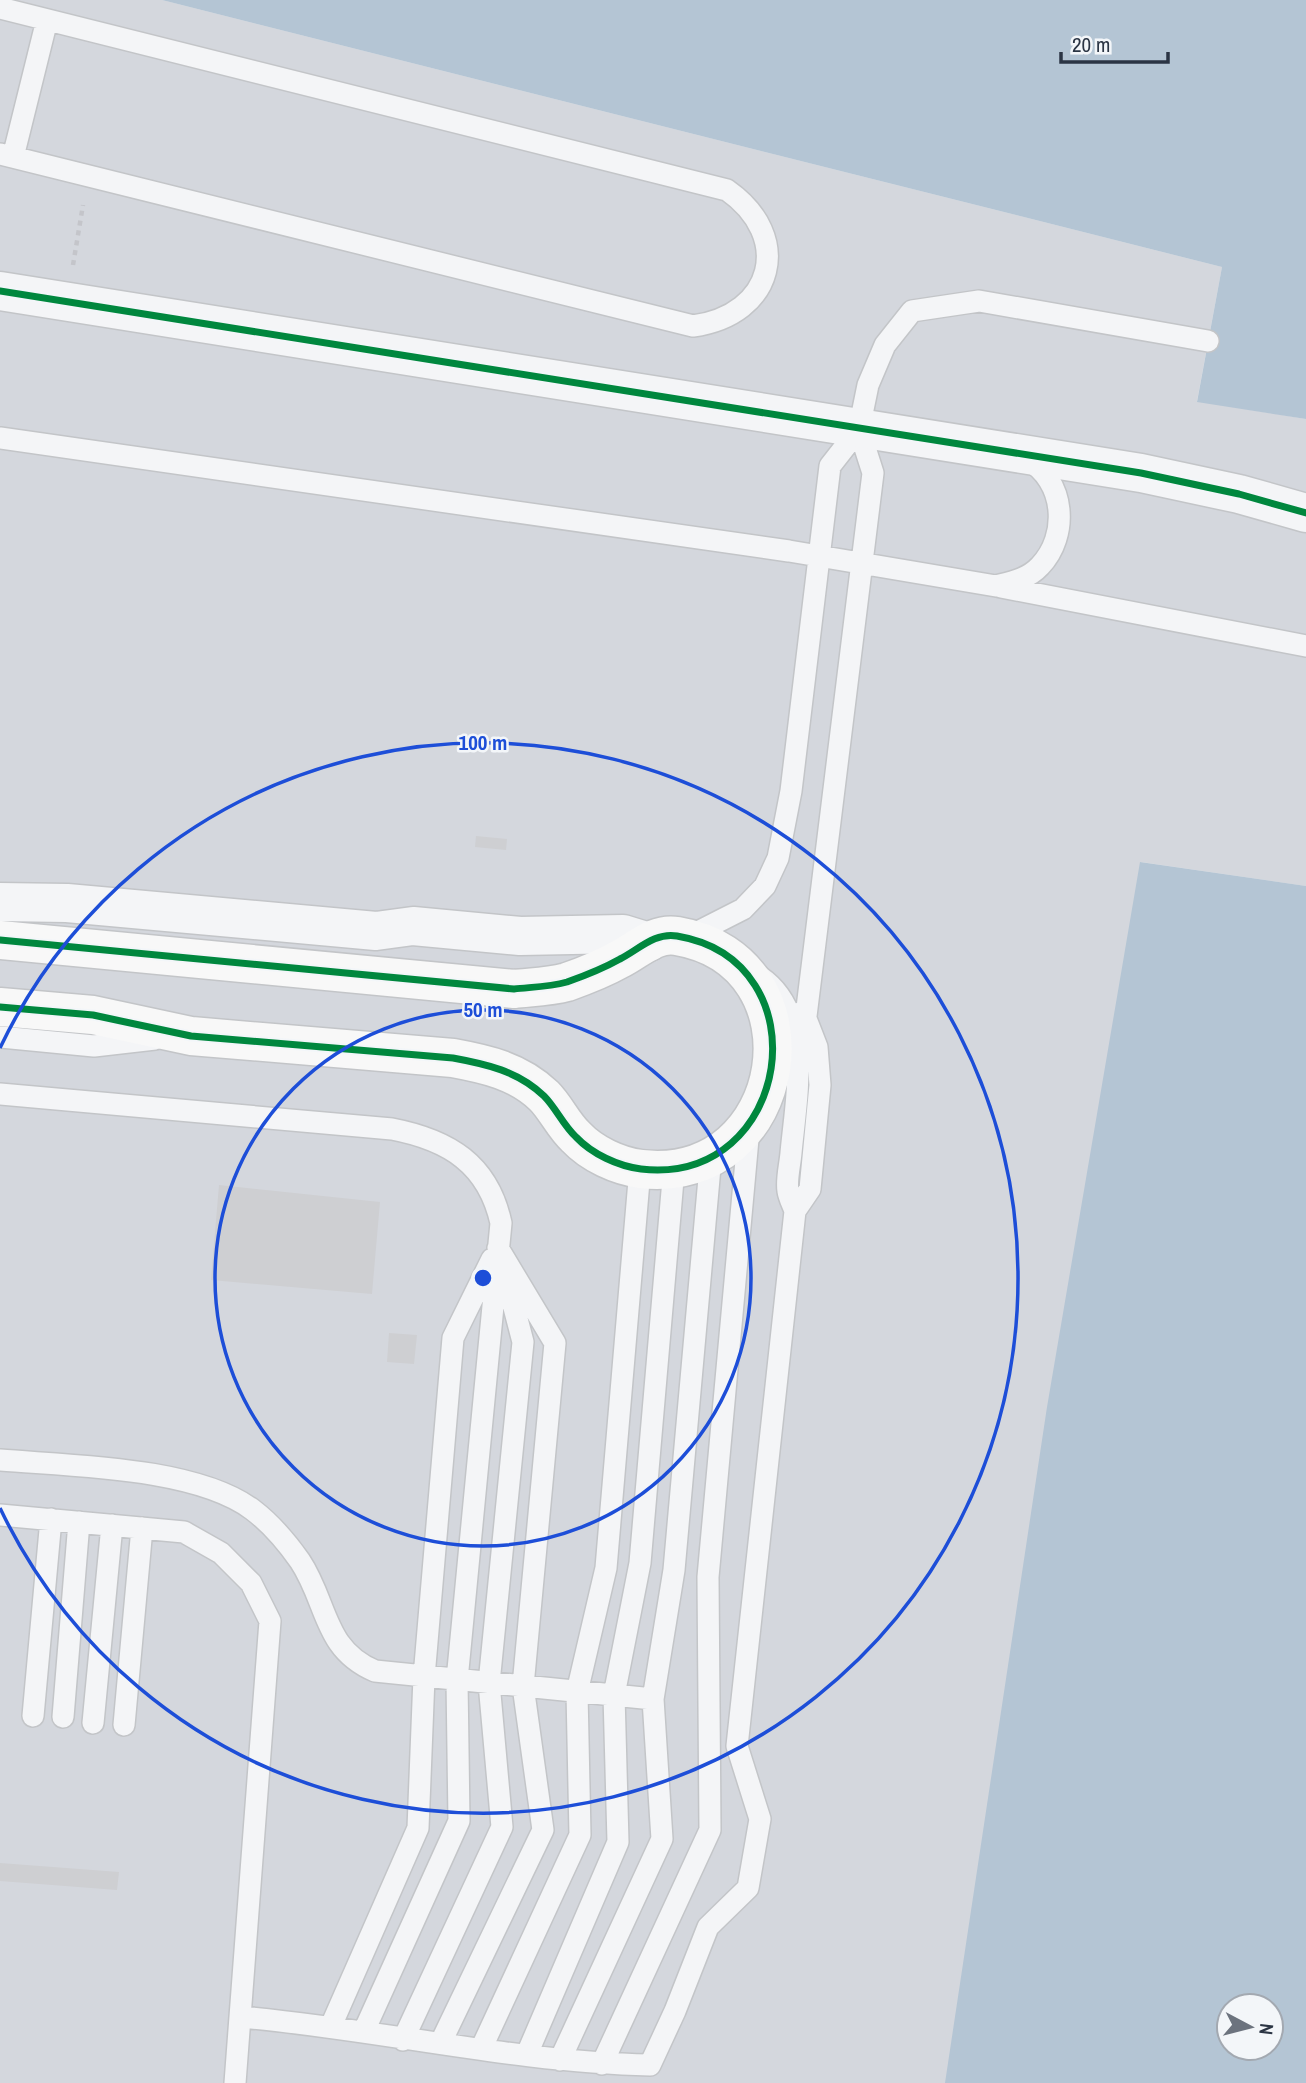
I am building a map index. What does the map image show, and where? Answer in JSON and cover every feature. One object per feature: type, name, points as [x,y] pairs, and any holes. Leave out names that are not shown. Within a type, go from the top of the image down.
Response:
[{"type":"street","points":[[0,292],[1013,452],[1239,494],[1306,513]]},
{"type":"street","points":[[0,878],[381,911],[413,926]]},
{"type":"street","points":[[0,902],[66,904],[376,931],[413,926],[520,936],[623,934],[667,940],[720,952],[751,973],[784,1054],[750,1125],[732,1142],[712,1156],[657,1168],[616,1163],[594,1152],[575,1137],[543,1094],[512,1073],[486,1064],[453,1058],[191,1036],[93,1015],[0,1007]]},
{"type":"street","points":[[0,940],[514,989],[567,981],[667,940]]},
{"type":"lane","points":[[0,8],[727,190],[747,204],[760,223],[767,247],[765,271],[755,293],[739,311],[717,322],[693,326],[6,156],[47,20]]},
{"type":"lane","points":[[667,940],[743,909],[765,886],[778,858],[791,791],[830,466],[859,429],[868,386],[885,345],[912,311],[979,301],[1208,341]]},
{"type":"lane","points":[[241,2017],[331,2026],[403,2040],[482,2047],[560,2060],[650,2065],[675,2011],[708,1927],[748,1888],[760,1819],[737,1746],[795,1211],[788,1189],[796,1090],[784,1054],[806,1016],[873,473],[859,429]]},
{"type":"lane","points":[[0,438],[819,556],[996,586],[1306,646]]},
{"type":"lane","points":[[996,586],[1018,581],[1039,568],[1053,549],[1060,527],[1059,503],[1050,481],[1034,463],[1013,452]]},
{"type":"lane","points":[[751,973],[788,993],[806,1016],[817,1046],[820,1085],[810,1189],[795,1211]]},
{"type":"lane","points":[[0,1037],[94,1046],[191,1036]]},
{"type":"lane","points":[[0,1094],[392,1129],[426,1136],[455,1151],[483,1178],[496,1199],[501,1223],[457,1680],[459,1821],[364,2031]]},
{"type":"lane","points":[[603,2064],[710,1830],[708,1577],[750,1125]]},
{"type":"lane","points":[[560,2060],[662,1839],[653,1699],[674,1570],[712,1156]]},
{"type":"lane","points":[[482,2047],[580,1835],[577,1692],[606,1568],[657,1168]]},
{"type":"lane","points":[[527,2054],[618,1842],[614,1695],[640,1563],[657,1168]]},
{"type":"lane","points":[[331,2026],[418,1828],[424,1677],[453,1338],[498,1248]]},
{"type":"lane","points":[[403,2040],[502,1827],[489,1683],[523,1342],[498,1248]]},
{"type":"lane","points":[[441,2042],[543,1830],[523,1686],[555,1343],[498,1248]]},
{"type":"lane","points":[[0,1460],[132,1472],[219,1491],[253,1510],[300,1561],[337,1643],[347,1656],[375,1671],[653,1699]]},
{"type":"lane","points":[[0,1515],[184,1532],[221,1553],[251,1583],[270,1620],[235,2083]]},
{"type":"lane","points":[[33,1716],[51,1519]]},
{"type":"lane","points":[[63,1717],[79,1522]]},
{"type":"lane","points":[[93,1723],[112,1525]]},
{"type":"lane","points":[[124,1725],[142,1528]]},
{"type":"path","points":[[67,302],[88,176]]},
{"type":"shaded area","points":[[0,0],[162,0],[1222,267],[1197,401],[1306,419],[1306,886],[1141,862],[950,2083],[0,2083]]},
{"type":"water","points":[[162,0],[1306,0],[1306,419],[1197,402],[1222,267]]},
{"type":"water","points":[[1140,862],[1306,886],[1306,2083],[945,2083],[1047,1407]]},
{"type":"building","points":[[476,836],[507,839],[506,850],[475,847]]},
{"type":"building","points":[[219,1185],[380,1202],[372,1294],[211,1280]]},
{"type":"building","points":[[389,1333],[417,1335],[414,1364],[387,1362]]},
{"type":"building","points":[[0,1863],[119,1872],[117,1890],[0,1881]]},
{"type":"cycle path","points":[[0,291],[1141,473],[1239,494],[1306,513]]},
{"type":"cycle path","points":[[0,940],[514,989],[567,982],[607,966],[654,939],[677,936],[724,954],[755,985],[770,1025],[771,1068],[758,1109],[731,1143],[692,1165],[641,1169],[615,1162],[590,1149],[571,1132],[534,1087],[501,1070],[477,1063],[453,1058],[191,1036],[93,1015],[0,1007]]}]
